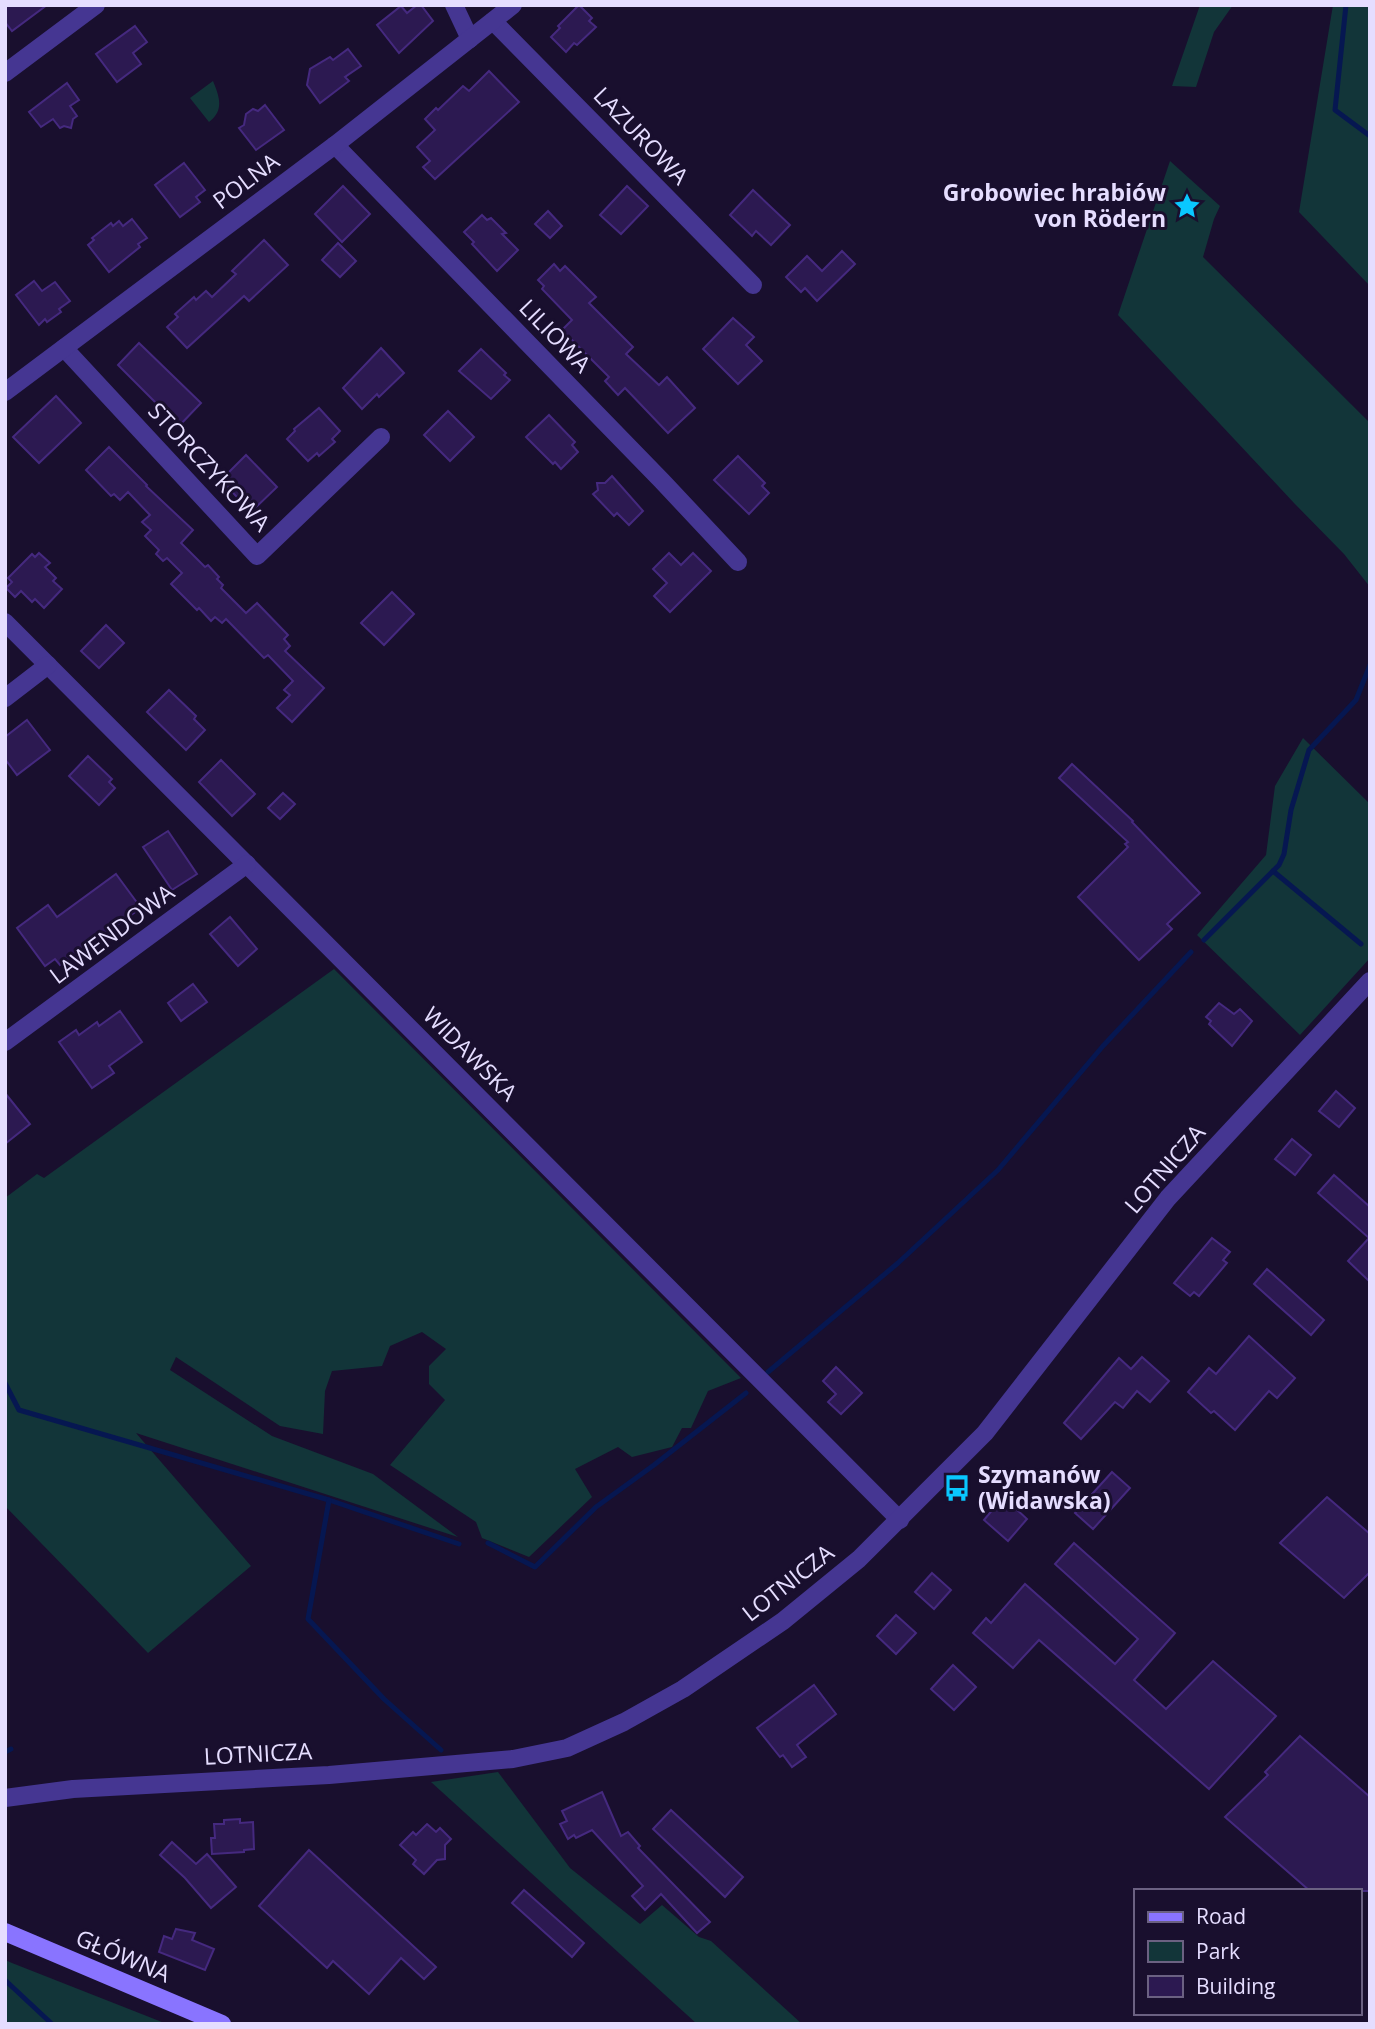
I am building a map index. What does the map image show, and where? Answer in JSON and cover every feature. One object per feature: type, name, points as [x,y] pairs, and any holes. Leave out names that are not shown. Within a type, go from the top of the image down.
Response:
[{"type":"main road","name":"GŁÓWNA","points":[[5,1933],[222,2024]]},
{"type":"street","points":[[5,73],[96,5]]},
{"type":"street","points":[[454,5],[470,39]]},
{"type":"street","name":"POLNA","points":[[5,392],[335,145],[513,5]]},
{"type":"street","name":"LAZUROWA","points":[[494,21],[753,285]]},
{"type":"street","name":"LILIOWA","points":[[335,145],[738,562]]},
{"type":"street","name":"STORCZYKOWA","points":[[64,348],[257,556],[381,437]]},
{"type":"street","name":"WIDAWSKA","points":[[5,622],[900,1520]]},
{"type":"street","points":[[5,698],[48,665]]},
{"type":"street","name":"LAWENDOWA","points":[[5,1042],[247,864]]},
{"type":"street","name":"LOTNICZA","points":[[5,1798],[73,1789],[329,1775],[513,1759],[567,1748],[624,1722],[683,1689],[783,1620],[859,1559],[985,1433],[1168,1198],[1370,981]]},
{"type":"green space","points":[[1200,5],[1233,5],[1214,32],[1196,87],[1172,86]]},
{"type":"green space","points":[[1333,5],[1370,5],[1370,286],[1299,212]]},
{"type":"green space","points":[[213,81],[219,97],[219,108],[209,122],[190,98]]},
{"type":"green space","points":[[1170,161],[1220,206],[1203,257],[1370,423],[1370,587],[1344,554],[1118,315]]},
{"type":"green space","points":[[1303,738],[1370,804],[1370,958],[1300,1035],[1197,935],[1266,855],[1275,786]]},
{"type":"green space","points":[[334,969],[741,1378],[708,1391],[691,1428],[682,1428],[672,1447],[632,1457],[618,1447],[575,1469],[592,1497],[529,1557],[482,1538],[476,1522],[390,1465],[445,1400],[429,1384],[429,1366],[446,1349],[422,1332],[390,1346],[382,1366],[332,1371],[325,1391],[323,1434],[280,1426],[176,1357],[170,1370],[272,1436],[373,1474],[458,1537],[136,1433],[251,1566],[148,1653],[5,1506],[5,1198],[37,1174],[44,1178]]},
{"type":"green space","points":[[498,1772],[570,1868],[640,1924],[662,1905],[699,1937],[711,1941],[802,2024],[697,2024],[431,1782]]},
{"type":"green space","points":[[5,1960],[167,2024],[9,2024],[5,2021]]},
{"type":"building","points":[[5,5],[47,5],[12,31],[5,22]]},
{"type":"building","points":[[421,5],[433,21],[399,53],[377,25],[401,6],[407,13]]},
{"type":"building","points":[[579,5],[592,18],[589,21],[596,27],[566,52],[551,37]]},
{"type":"building","points":[[135,26],[147,42],[133,53],[141,64],[117,82],[96,54]]},
{"type":"building","points":[[348,49],[361,66],[345,77],[349,81],[320,103],[307,85],[310,69],[330,57],[333,60]]},
{"type":"building","points":[[489,71],[519,102],[435,179],[423,167],[430,161],[417,147],[435,130],[425,119],[463,86],[469,91]]},
{"type":"building","points":[[67,83],[79,100],[70,106],[77,116],[73,119],[71,128],[60,128],[53,119],[41,127],[29,112]]},
{"type":"building","points":[[265,105],[284,130],[256,150],[239,128],[244,125],[246,114],[253,109],[258,111]]},
{"type":"building","points":[[184,163],[205,190],[196,197],[200,202],[180,217],[155,185]]},
{"type":"building","points":[[343,186],[370,214],[342,242],[315,214]]},
{"type":"building","points":[[627,186],[648,206],[621,234],[600,215]]},
{"type":"building","points":[[753,190],[790,225],[771,245],[756,231],[752,236],[730,215]]},
{"type":"building","points":[[548,211],[562,226],[550,238],[535,224]]},
{"type":"building","points":[[482,215],[487,220],[491,218],[518,250],[497,271],[464,232]]},
{"type":"building","points":[[132,219],[147,238],[109,272],[88,245],[94,240],[92,238],[111,223],[113,226],[119,221],[123,226]]},
{"type":"building","points":[[264,240],[288,265],[249,301],[244,296],[187,348],[167,327],[178,317],[175,314],[194,297],[196,300],[206,291],[212,297],[236,274],[232,271]]},
{"type":"building","points":[[338,243],[356,261],[340,277],[322,260]]},
{"type":"building","points":[[842,251],[855,264],[817,301],[805,288],[801,292],[786,277],[807,256],[822,271]]},
{"type":"building","points":[[554,264],[560,271],[565,266],[596,297],[589,303],[633,347],[626,354],[659,385],[667,377],[695,408],[668,433],[625,388],[618,395],[605,381],[609,377],[562,330],[572,320],[542,289],[544,286],[538,280]]},
{"type":"building","points":[[34,281],[42,291],[55,282],[70,301],[59,309],[61,312],[47,322],[45,319],[39,325],[16,295]]},
{"type":"building","points":[[733,318],[754,337],[746,345],[762,361],[738,384],[703,349]]},
{"type":"building","points":[[139,343],[201,403],[179,426],[118,365]]},
{"type":"building","points":[[381,348],[404,373],[362,409],[343,388]]},
{"type":"building","points":[[481,349],[510,380],[491,399],[459,371]]},
{"type":"building","points":[[56,396],[81,423],[39,463],[13,437]]},
{"type":"building","points":[[319,408],[340,431],[332,439],[335,442],[319,456],[317,453],[308,461],[287,439],[294,429]]},
{"type":"building","points":[[448,411],[474,437],[450,461],[424,435]]},
{"type":"building","points":[[549,415],[575,442],[572,445],[578,452],[561,469],[526,437]]},
{"type":"building","points":[[109,447],[193,530],[181,543],[219,577],[217,579],[223,585],[221,588],[246,613],[257,603],[288,635],[284,639],[290,646],[285,651],[324,688],[292,722],[277,708],[290,695],[284,690],[293,681],[268,655],[264,658],[226,619],[222,623],[215,617],[211,621],[171,584],[182,573],[167,558],[163,561],[156,554],[159,550],[145,536],[151,530],[142,522],[150,515],[128,492],[120,500],[114,494],[111,496],[86,470]]},
{"type":"building","points":[[246,455],[277,487],[251,512],[221,480]]},
{"type":"building","points":[[738,456],[765,483],[762,486],[769,493],[749,514],[714,480]]},
{"type":"building","points":[[612,476],[643,511],[629,525],[617,513],[614,516],[593,494],[598,490],[597,483],[605,483]]},
{"type":"building","points":[[39,553],[50,563],[45,567],[56,578],[53,581],[62,589],[44,608],[35,599],[32,602],[21,591],[15,597],[6,588],[12,582],[8,578],[32,554],[35,557]]},
{"type":"building","points":[[669,553],[681,565],[693,553],[711,571],[670,612],[654,596],[667,583],[653,569]]},
{"type":"building","points":[[392,592],[414,614],[384,645],[361,623]]},
{"type":"building","points":[[106,625],[124,643],[99,668],[81,651]]},
{"type":"building","points":[[169,690],[196,716],[194,719],[205,730],[186,750],[147,712]]},
{"type":"building","points":[[27,720],[50,750],[17,775],[5,759],[5,737]]},
{"type":"building","points":[[88,756],[112,779],[109,782],[115,788],[99,805],[69,776]]},
{"type":"building","points":[[221,760],[255,794],[232,816],[199,782]]},
{"type":"building","points":[[1072,764],[1133,821],[1200,893],[1167,924],[1172,929],[1139,960],[1078,897],[1128,847],[1125,844],[1128,842],[1059,778]]},
{"type":"building","points":[[283,793],[295,804],[280,819],[268,808]]},
{"type":"building","points":[[168,831],[197,874],[172,890],[143,847]]},
{"type":"building","points":[[116,874],[141,908],[60,965],[55,959],[45,966],[17,928],[48,905],[57,917]]},
{"type":"building","points":[[230,917],[257,949],[238,966],[210,934]]},
{"type":"building","points":[[193,984],[207,1002],[181,1021],[168,1003]]},
{"type":"building","points":[[1219,1003],[1234,1014],[1240,1009],[1252,1021],[1232,1046],[1209,1024],[1211,1021],[1206,1017]]},
{"type":"building","points":[[120,1011],[142,1042],[109,1066],[114,1073],[92,1088],[59,1042],[76,1030],[79,1035],[97,1022],[99,1026]]},
{"type":"building","points":[[1336,1091],[1355,1108],[1339,1127],[1319,1111]]},
{"type":"building","points":[[5,1093],[30,1124],[5,1144]]},
{"type":"building","points":[[1292,1139],[1311,1155],[1295,1175],[1275,1159]]},
{"type":"building","points":[[1334,1175],[1370,1207],[1370,1282],[1348,1261],[1369,1238],[1318,1193]]},
{"type":"building","points":[[1212,1238],[1230,1252],[1223,1260],[1227,1263],[1199,1296],[1194,1292],[1190,1296],[1174,1283]]},
{"type":"building","points":[[1267,1269],[1324,1320],[1311,1335],[1254,1284]]},
{"type":"building","points":[[1249,1336],[1295,1378],[1277,1398],[1269,1391],[1235,1430],[1188,1392],[1209,1368],[1216,1374]]},
{"type":"building","points":[[1142,1357],[1169,1381],[1150,1402],[1137,1391],[1123,1408],[1115,1402],[1081,1439],[1064,1423],[1119,1358],[1131,1369]]},
{"type":"building","points":[[836,1367],[862,1393],[841,1414],[828,1402],[836,1394],[823,1381]]},
{"type":"building","points":[[1112,1472],[1130,1488],[1093,1529],[1075,1513]]},
{"type":"building","points":[[1003,1497],[1027,1519],[1008,1541],[984,1520]]},
{"type":"building","points":[[1327,1497],[1370,1534],[1370,1572],[1344,1598],[1280,1543]]},
{"type":"building","points":[[1074,1543],[1175,1633],[1134,1680],[1166,1709],[1213,1661],[1276,1716],[1209,1789],[1039,1640],[1013,1668],[973,1633],[986,1618],[991,1623],[1025,1584],[1115,1664],[1138,1639],[1055,1564]]},
{"type":"building","points":[[932,1573],[951,1590],[934,1609],[915,1592]]},
{"type":"building","points":[[896,1615],[916,1633],[896,1654],[877,1636]]},
{"type":"building","points":[[953,1665],[976,1687],[954,1710],[931,1689]]},
{"type":"building","points":[[814,1685],[836,1714],[797,1745],[806,1757],[792,1767],[783,1755],[780,1757],[757,1728]]},
{"type":"building","points":[[1300,1736],[1370,1797],[1370,1891],[1308,1889],[1225,1817],[1268,1775],[1265,1772]]},
{"type":"building","points":[[602,1792],[621,1836],[628,1832],[640,1846],[638,1848],[710,1922],[697,1933],[661,1894],[645,1910],[632,1896],[643,1886],[592,1830],[568,1839],[560,1824],[567,1821],[562,1811]]},
{"type":"building","points":[[671,1810],[743,1877],[725,1897],[653,1829]]},
{"type":"building","points":[[240,1819],[240,1823],[253,1822],[254,1849],[212,1854],[214,1824]]},
{"type":"building","points":[[427,1824],[436,1832],[440,1828],[451,1839],[445,1845],[445,1859],[437,1860],[424,1874],[413,1864],[416,1860],[400,1845],[413,1832],[416,1835]]},
{"type":"building","points":[[172,1842],[196,1864],[207,1854],[236,1887],[211,1908],[160,1855]]},
{"type":"building","points":[[309,1850],[436,1967],[424,1979],[401,1958],[369,1994],[333,1961],[327,1968],[259,1906]]},
{"type":"building","points":[[524,1890],[584,1943],[572,1957],[512,1903]]},
{"type":"building","points":[[176,1929],[195,1933],[192,1940],[214,1949],[205,1970],[159,1952],[164,1936],[172,1939]]},
{"type":"waterway","points":[[1346,5],[1335,110],[1370,136]]},
{"type":"waterway","points":[[1204,940],[1279,865],[1284,854],[1291,810],[1309,750],[1356,700],[1370,665]]},
{"type":"waterway","points":[[1273,871],[1361,944]]},
{"type":"waterway","points":[[768,1372],[898,1263],[998,1170],[1103,1046],[1191,952]]},
{"type":"waterway","points":[[5,1383],[19,1410],[329,1500],[459,1544]]},
{"type":"waterway","points":[[488,1543],[535,1567],[596,1507],[746,1393]]},
{"type":"waterway","points":[[329,1500],[308,1619],[384,1699],[441,1750]]},
{"type":"waterway","points":[[5,1752],[11,1749]]},
{"type":"waterway","points":[[6,1981],[52,2024]]},
{"type":"place","name":"Grobowiec hrabiów von Rödern","points":[[1187,206]]},
{"type":"place","name":"Szymanów (Widawska)","points":[[957,1488]]}]
